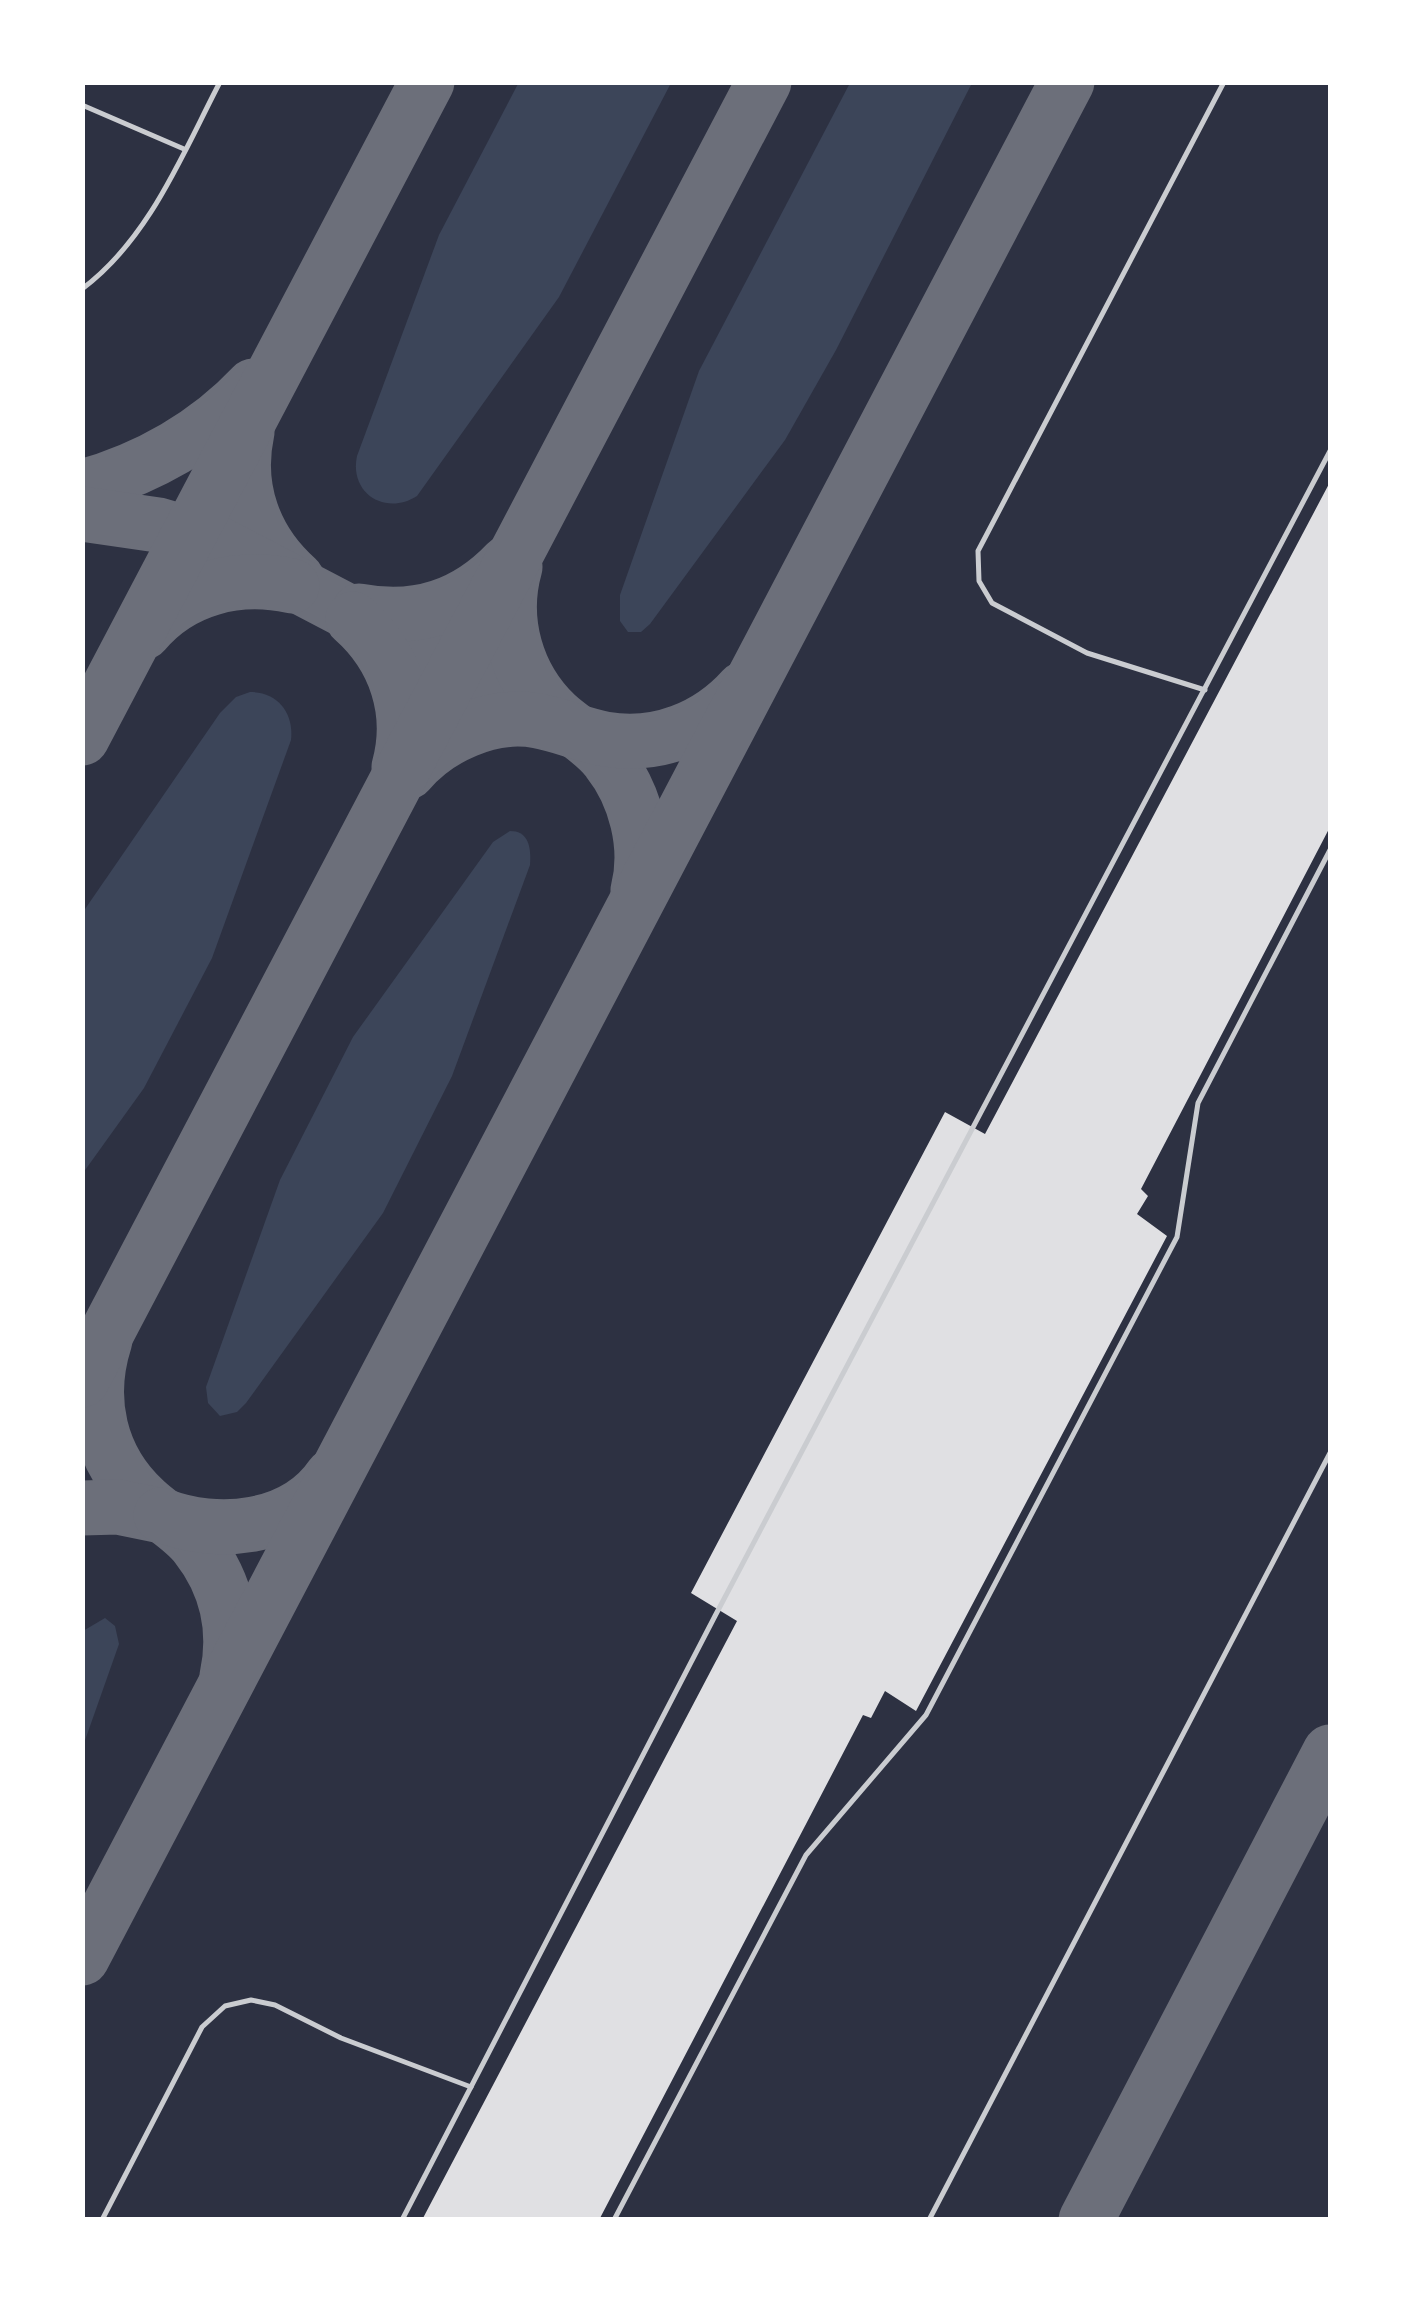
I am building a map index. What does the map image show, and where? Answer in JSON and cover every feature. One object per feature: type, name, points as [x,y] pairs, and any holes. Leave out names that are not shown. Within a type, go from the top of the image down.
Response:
[{"type":"lane","points":[[82,289],[109,269],[130,244],[220,82]]},
{"type":"lane","points":[[1204,690],[1087,652],[992,603],[979,581],[978,551],[1224,82]]},
{"type":"lane","points":[[82,106],[184,150]]},
{"type":"lane","points":[[402,2220],[724,1598],[1330,452]]},
{"type":"lane","points":[[614,2220],[806,1854],[926,1715],[1158,1273],[1176,1237],[1198,1103],[1330,850]]},
{"type":"lane","points":[[928,2220],[1330,1453]]},
{"type":"lane","points":[[102,2220],[202,2027],[225,2006],[251,2000],[275,2005],[341,2038],[471,2087]]},
{"type":"shaded area","points":[[519,82],[671,83],[559,297],[417,496],[405,502],[382,502],[364,491],[356,469],[357,456],[439,235]]},
{"type":"shaded area","points":[[850,83],[972,83],[836,350],[785,440],[650,624],[641,632],[628,632],[620,621],[620,595],[699,371]]},
{"type":"shaded area","points":[[250,692],[269,696],[282,706],[290,721],[291,740],[212,958],[144,1088],[83,1173],[83,912],[220,713],[236,697]]},
{"type":"shaded area","points":[[510,831],[525,838],[530,865],[452,1076],[383,1213],[246,1403],[237,1412],[220,1416],[208,1403],[206,1387],[280,1180],[353,1037],[493,842]]},
{"type":"shaded area","points":[[105,1618],[115,1626],[119,1644],[83,1746],[83,1631]]},
{"type":"building","points":[[1330,482],[1330,827],[1141,1189],[1148,1196],[1137,1214],[1167,1236],[916,1711],[885,1691],[871,1718],[863,1715],[599,2220],[422,2220],[737,1621],[691,1593],[945,1112],[985,1134]]},
{"type":"taxiway","points":[[82,738],[427,82]]},
{"type":"taxiway","points":[[82,1380],[764,82]]},
{"type":"taxiway","points":[[82,1958],[1067,82]]},
{"type":"taxiway","points":[[82,487],[130,471],[175,448],[216,420],[253,386]]},
{"type":"taxiway","points":[[247,432],[244,473],[251,512],[269,548],[297,579]]},
{"type":"taxiway","points":[[82,514],[158,525],[213,541],[574,730]]},
{"type":"taxiway","points":[[359,611],[401,614],[439,607],[475,590],[507,563]]},
{"type":"taxiway","points":[[515,567],[509,607],[521,665],[542,700],[603,754],[626,789],[641,839],[638,890]]},
{"type":"taxiway","points":[[144,632],[175,605],[212,588],[251,582],[292,586]]},
{"type":"taxiway","points":[[353,619],[380,650],[398,687],[404,726],[399,767]]},
{"type":"taxiway","points":[[408,772],[434,748],[484,724],[520,719],[605,739],[644,740],[698,724],[743,689]]},
{"type":"taxiway","points":[[105,1340],[99,1362],[97,1406],[107,1447],[129,1484],[191,1540],[216,1576],[230,1625],[227,1676]]},
{"type":"taxiway","points":[[161,1515],[206,1526],[254,1524],[298,1508],[332,1476]]},
{"type":"taxiway","points":[[82,1508],[118,1507],[162,1516]]},
{"type":"taxiway","points":[[1086,2220],[1330,1752]]}]
